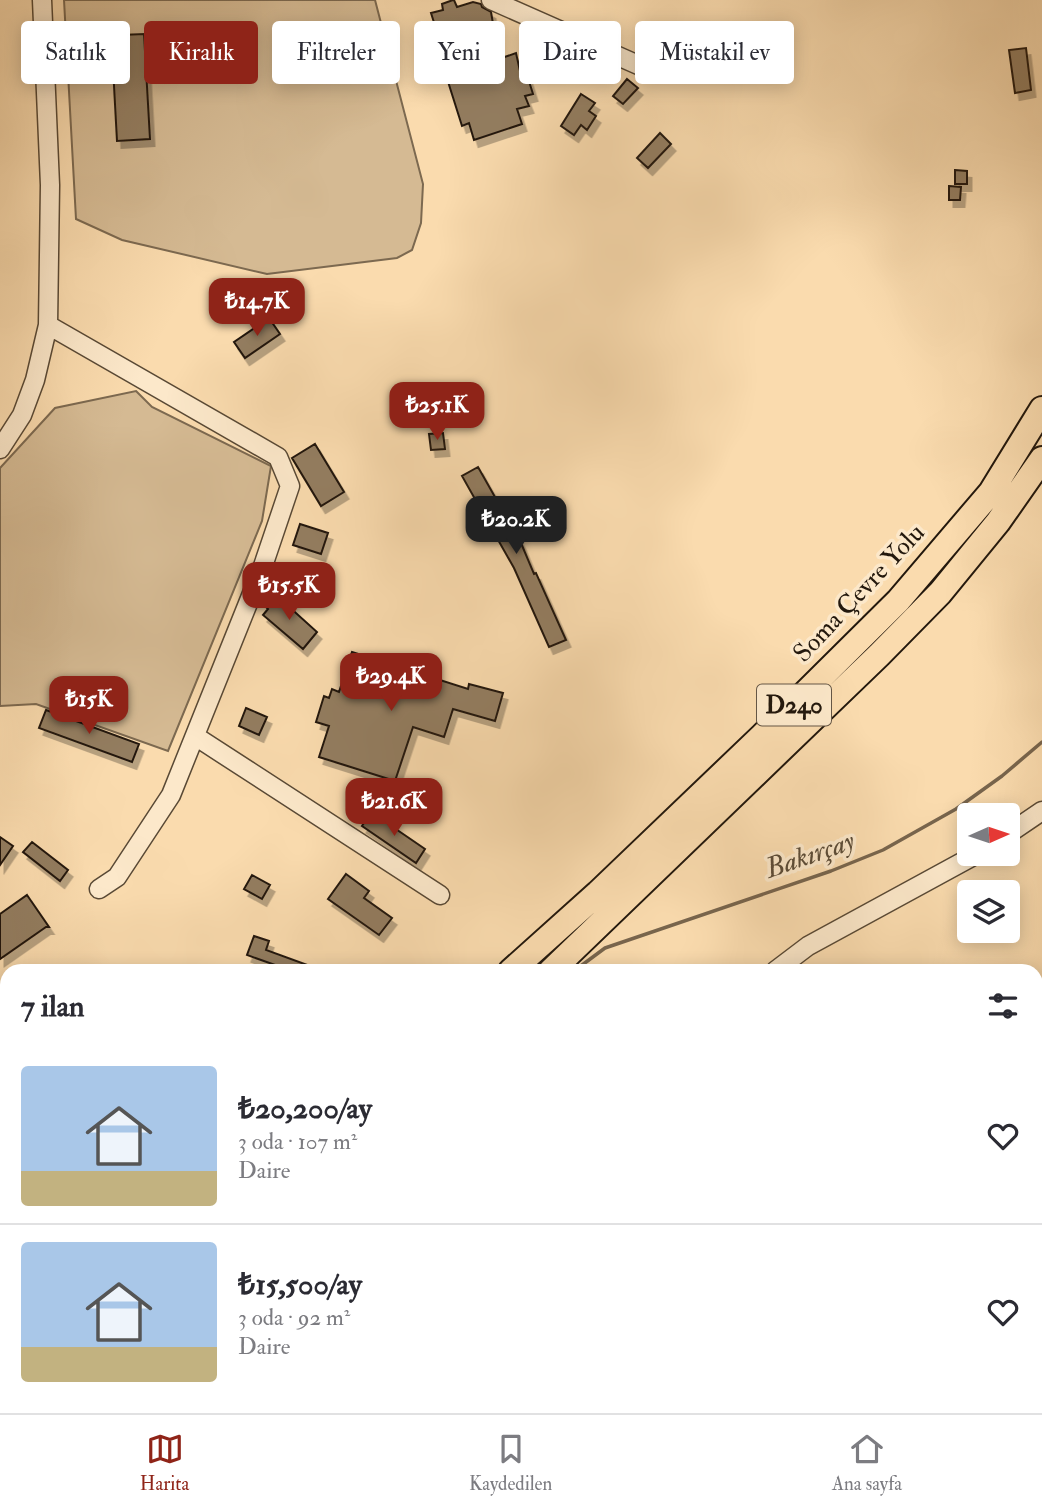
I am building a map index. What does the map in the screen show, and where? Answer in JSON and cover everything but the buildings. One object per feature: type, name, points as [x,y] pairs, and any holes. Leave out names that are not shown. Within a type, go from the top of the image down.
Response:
[{"type":"highway","name":"Soma Çevre Yolu","points":[[519,964],[598,893],[898,601],[991,492],[1042,409]]},
{"type":"highway","name":"Soma Çevre Yolu","points":[[558,964],[879,656],[940,593],[998,522],[1042,459]]},
{"type":"street","points":[[0,449],[22,415],[35,380],[48,325],[50,185],[42,0]]},
{"type":"street","points":[[491,0],[635,64]]},
{"type":"street","points":[[48,325],[278,457],[290,486],[263,566],[171,795],[117,877],[99,888]]},
{"type":"street","points":[[195,736],[440,895]]},
{"type":"street","points":[[1020,826],[1042,811]]},
{"type":"street","points":[[784,964],[808,946],[957,865]]},
{"type":"shaded area","points":[[64,0],[375,0],[380,21],[272,21],[272,84],[397,84],[423,184],[421,223],[412,250],[397,258],[267,274],[122,240],[76,219],[69,84],[130,84],[130,21],[65,21]]},
{"type":"shaded area","points":[[136,391],[152,407],[271,466],[262,521],[168,751],[36,704],[0,706],[0,468],[55,408]]},
{"type":"waterway","name":"Bakırçay","points":[[583,964],[605,948],[831,871],[883,850],[956,809],[1002,776],[1042,742]]}]
